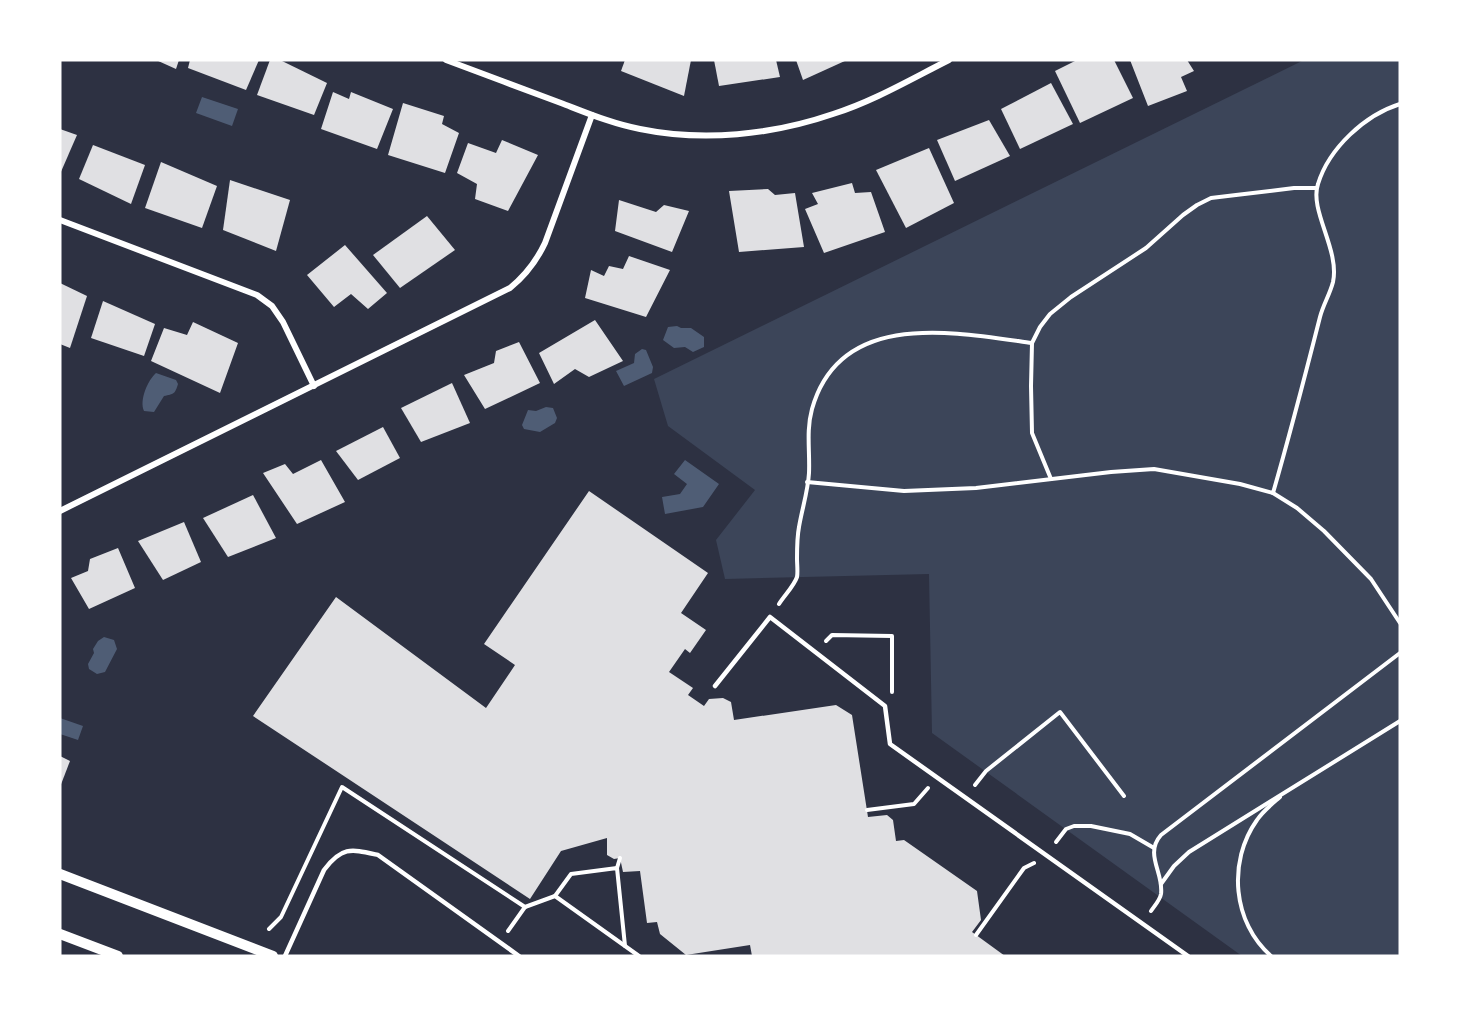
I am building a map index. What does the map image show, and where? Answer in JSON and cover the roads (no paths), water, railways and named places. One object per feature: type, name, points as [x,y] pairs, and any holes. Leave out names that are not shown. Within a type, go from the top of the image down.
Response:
[{"type":"street","points":[[446,60],[592,115],[639,129],[716,136],[774,130],[835,114],[949,60]]},
{"type":"street","points":[[60,511],[510,288],[527,274],[545,243],[592,115]]},
{"type":"street","points":[[60,220],[257,295],[272,306],[283,322],[314,386]]},
{"type":"street","points":[[60,874],[273,956]]},
{"type":"street","points":[[60,934],[118,956]]},
{"type":"lane","points":[[715,686],[770,617],[885,706],[890,744],[1188,956]]},
{"type":"lane","points":[[285,956],[324,870],[342,852],[355,850],[378,855],[519,956]]}]
